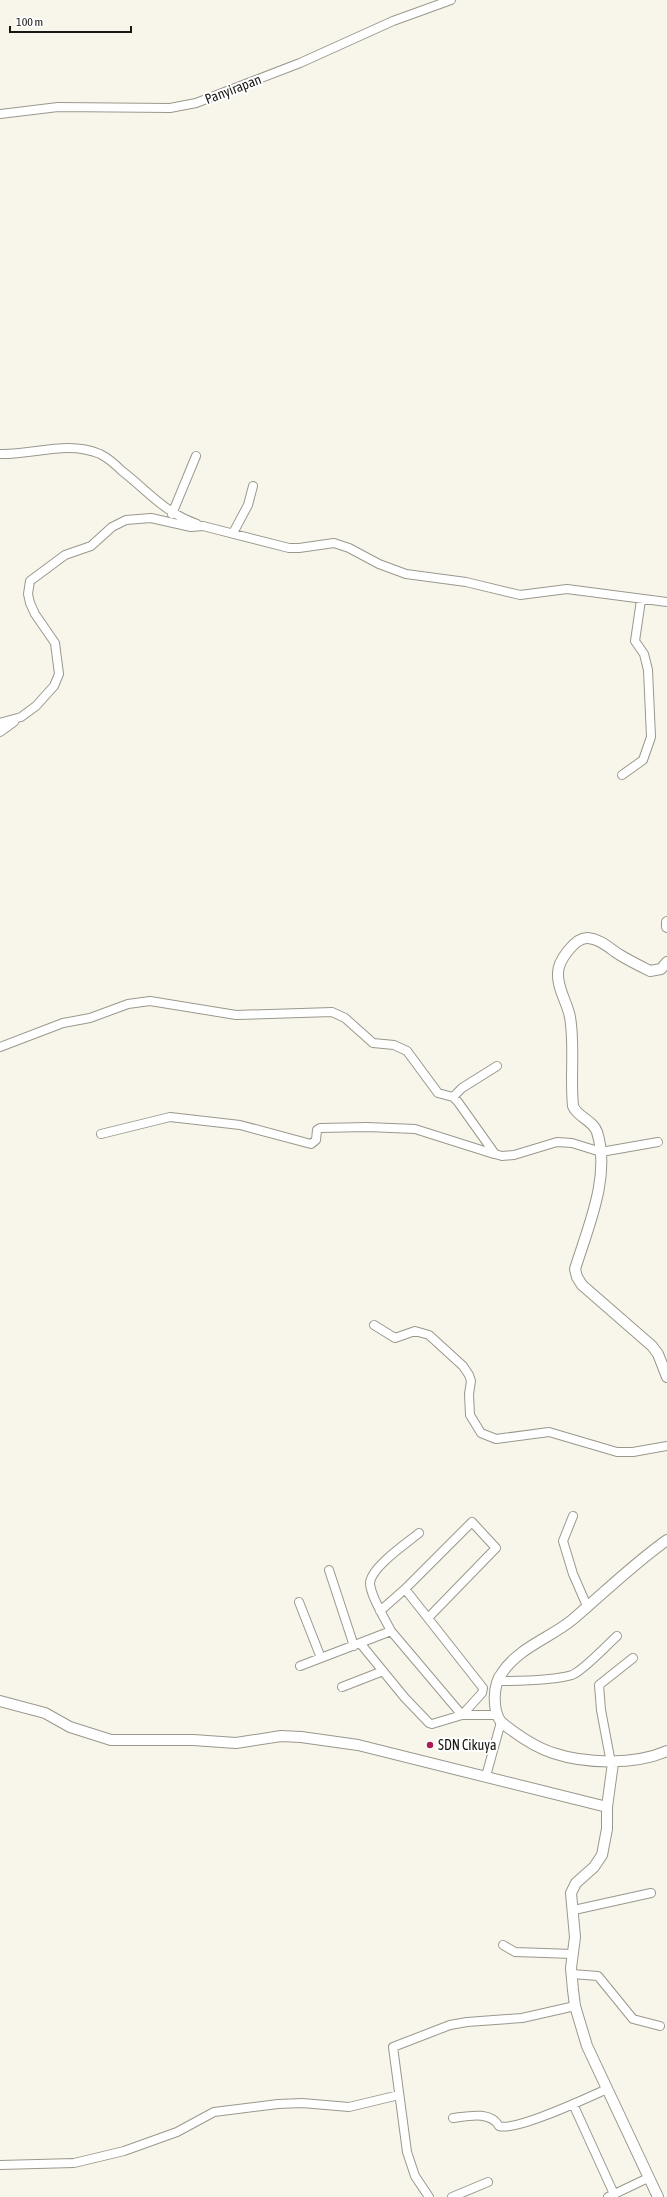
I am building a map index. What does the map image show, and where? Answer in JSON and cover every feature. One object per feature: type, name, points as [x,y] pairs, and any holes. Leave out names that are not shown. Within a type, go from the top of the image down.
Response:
[{"type":"street","name":"Panyirapan","points":[[0,114],[58,107],[170,108],[196,103],[300,63],[393,21],[451,0]]},
{"type":"street","points":[[0,454],[12,455],[62,447],[100,454],[136,482],[172,514],[203,526],[289,548],[300,548],[334,543],[349,548],[379,564],[406,574],[466,582],[520,595],[567,589],[641,600],[667,602]]},
{"type":"street","points":[[172,514],[196,456]]},
{"type":"street","points":[[233,533],[248,505],[253,486]]},
{"type":"street","points":[[0,732],[21,717],[49,693],[59,674],[55,643],[35,614],[30,603],[28,594],[30,581],[65,555],[91,546],[112,527],[126,520],[151,518],[191,527],[203,526]]},
{"type":"street","points":[[622,775],[643,760],[650,737],[648,670],[644,654],[635,641],[641,600]]},
{"type":"street","points":[[0,723],[21,717]]},
{"type":"street","points":[[667,922],[667,927]]},
{"type":"street","points":[[667,962],[661,969],[650,971],[604,944],[588,938],[577,943],[560,963],[558,981],[570,1017],[573,1046],[574,1110],[595,1128],[601,1152],[597,1191],[575,1269],[577,1277],[582,1285],[652,1346],[658,1354],[667,1377]]},
{"type":"street","points":[[0,1047],[63,1023],[90,1018],[128,1004],[150,1001],[236,1015],[332,1012],[345,1018],[372,1043],[394,1045],[407,1051],[438,1093],[453,1097],[462,1106],[494,1154]]},
{"type":"street","points":[[453,1097],[462,1088],[497,1066]]},
{"type":"street","points":[[101,1134],[170,1117],[237,1124],[311,1144],[316,1140],[317,1130],[320,1128],[411,1129],[502,1156],[514,1155],[557,1142],[572,1143],[601,1152],[658,1142]]},
{"type":"street","points":[[374,1325],[395,1338],[415,1331],[429,1335],[463,1366],[471,1381],[469,1394],[470,1416],[481,1433],[496,1439],[549,1432],[617,1452],[633,1452],[667,1446]]},
{"type":"street","points":[[573,1516],[563,1541],[573,1574],[587,1606]]},
{"type":"street","points":[[380,1611],[405,1589],[472,1522],[496,1548],[428,1618]]},
{"type":"street","points":[[419,1533],[381,1564],[372,1577],[370,1583],[380,1611],[391,1631],[462,1715]]},
{"type":"street","points":[[486,1776],[499,1718],[498,1681],[504,1670],[519,1655],[571,1620],[643,1557],[667,1540]]},
{"type":"street","points":[[329,1570],[357,1644],[429,1723],[432,1724],[462,1715],[499,1718],[538,1746],[554,1753],[612,1763],[654,1756],[667,1751]]},
{"type":"street","points":[[405,1589],[483,1688],[482,1693],[462,1715]]},
{"type":"street","points":[[299,1602],[321,1658]]},
{"type":"street","points":[[300,1666],[391,1631]]},
{"type":"street","points":[[498,1681],[531,1681],[572,1675],[592,1660],[617,1636]]},
{"type":"street","points":[[633,1658],[599,1685],[601,1710],[612,1763],[607,1807],[607,1829],[602,1854],[594,1867],[574,1885],[571,1893],[574,1910],[572,1974],[575,2006],[587,2046],[658,2197]]},
{"type":"street","points":[[342,1687],[383,1671]]},
{"type":"street","points":[[0,1701],[45,1713],[70,1727],[111,1740],[193,1740],[236,1743],[281,1736],[301,1737],[358,1745],[607,1807]]},
{"type":"street","points":[[574,1910],[651,1893]]},
{"type":"street","points":[[503,1945],[515,1952],[573,1954]]},
{"type":"street","points":[[572,1974],[594,1975],[602,1978],[632,2019],[660,2026]]},
{"type":"street","points":[[429,2197],[410,2163],[392,2049],[395,2045],[450,2025],[467,2022],[522,2018],[575,2006]]},
{"type":"street","points":[[453,2118],[472,2115],[493,2118],[499,2126],[503,2128],[548,2114],[608,2089]]},
{"type":"street","points":[[0,2165],[60,2164],[124,2151],[177,2132],[214,2112],[278,2104],[302,2103],[349,2107],[399,2095]]},
{"type":"street","points":[[573,2104],[611,2196],[648,2178]]},
{"type":"street","points":[[452,2197],[488,2182]]},
{"type":"place","name":"SDN Cikuya","points":[[430,1745]]}]
